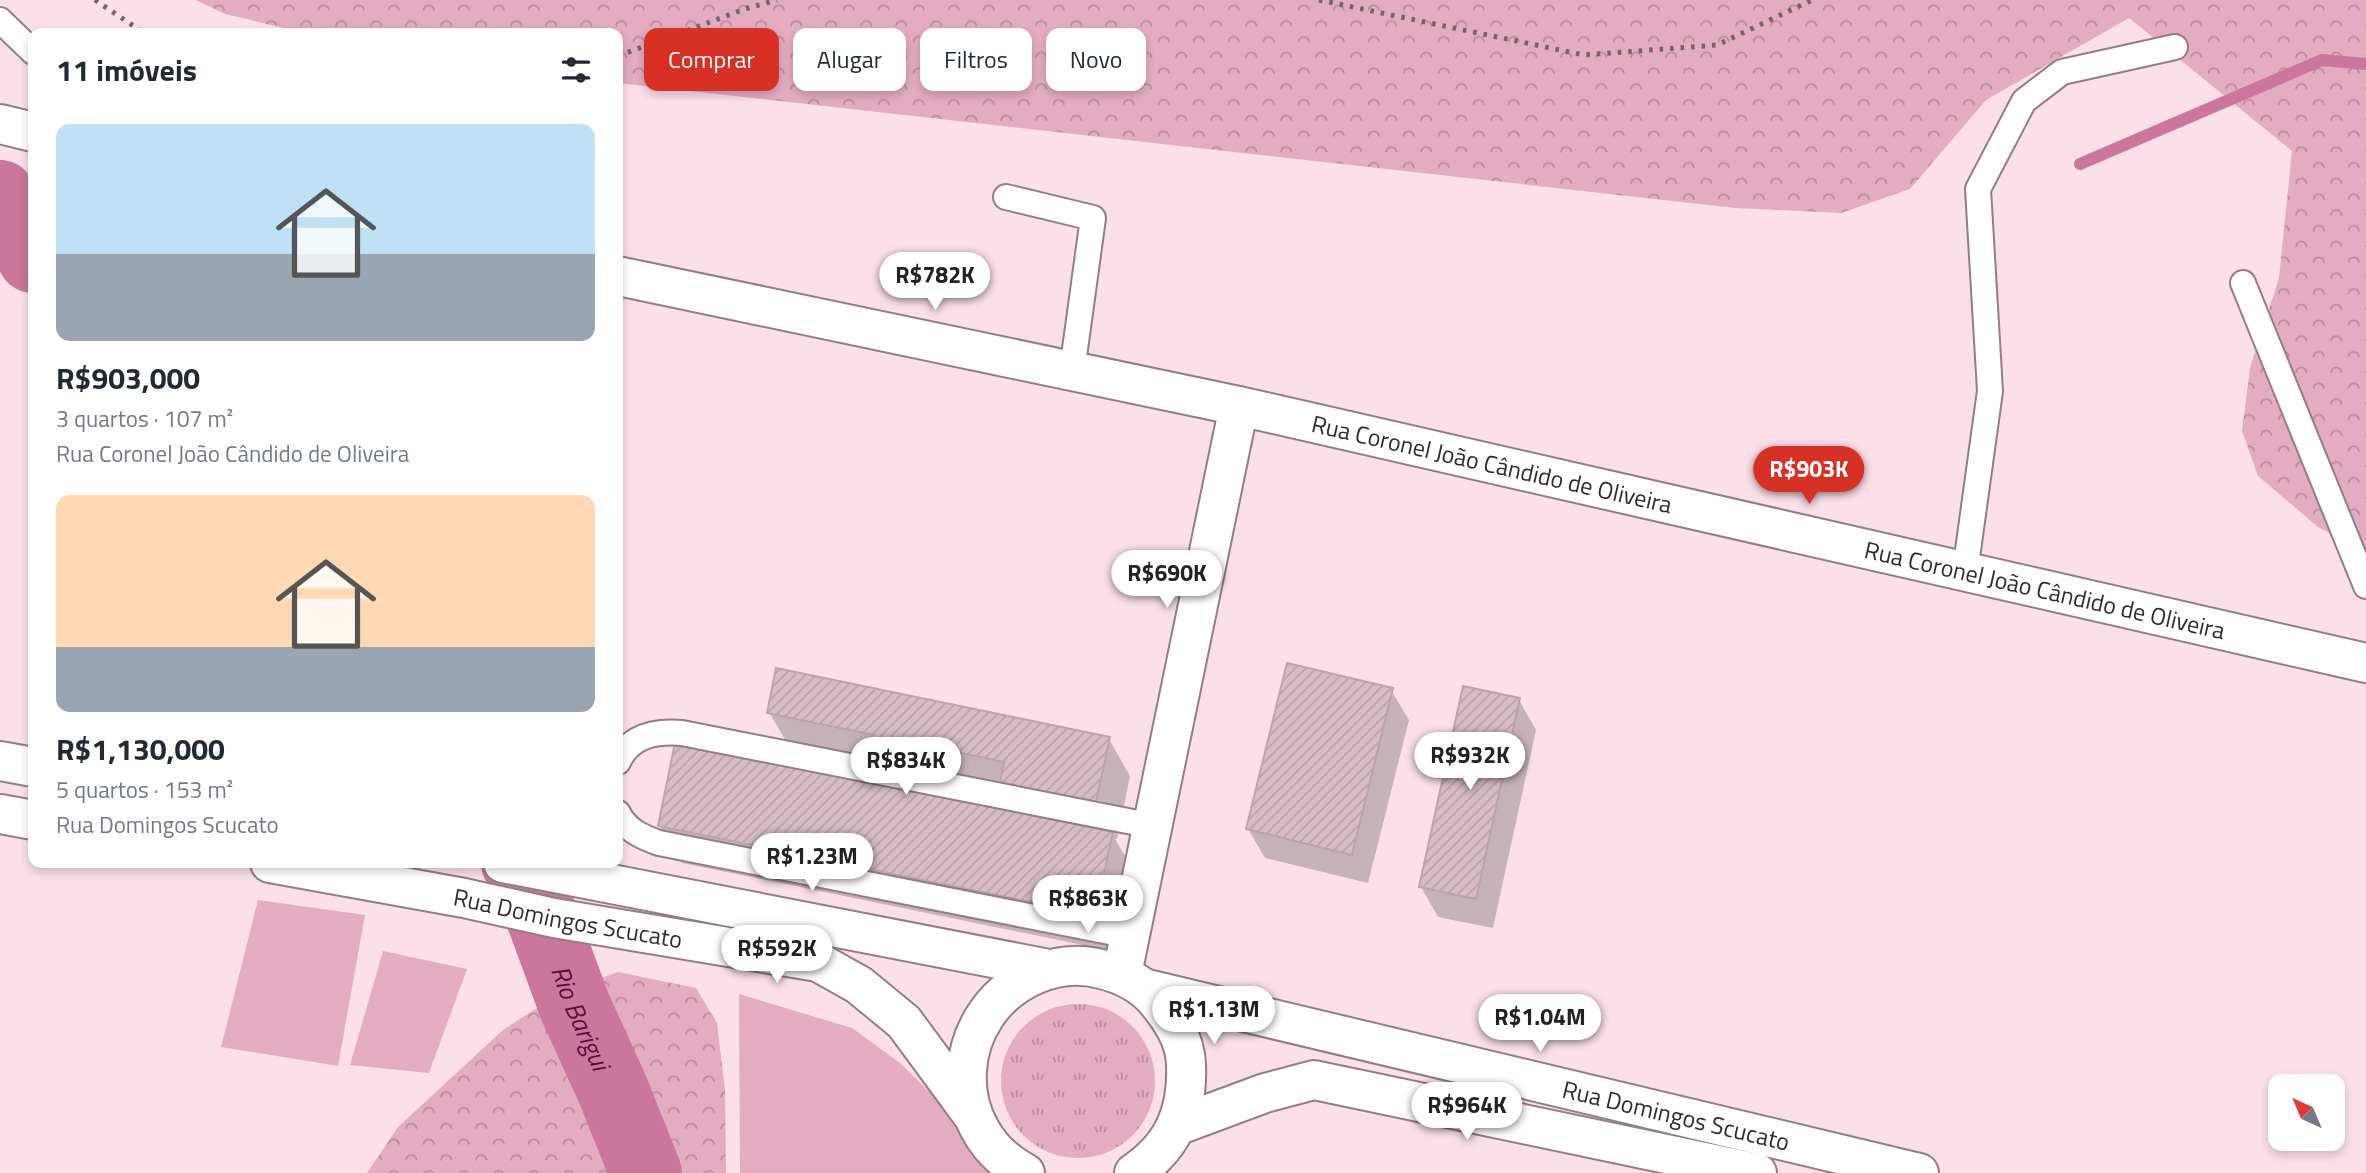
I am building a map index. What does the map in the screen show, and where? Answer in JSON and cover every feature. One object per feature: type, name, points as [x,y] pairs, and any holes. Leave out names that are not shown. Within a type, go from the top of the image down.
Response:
[{"type":"main road","points":[[0,124],[28,131]]},
{"type":"main road","name":"Rua Coronel João Cândido de Oliveira","points":[[623,277],[1239,406],[2366,663]]},
{"type":"main road","points":[[1134,1173],[1163,1150],[1176,1126],[1187,1090],[1185,1053],[1171,1017],[1135,982],[1130,936],[1239,406]]},
{"type":"main road","points":[[0,761],[28,767]]},
{"type":"main road","points":[[0,814],[28,819]]},
{"type":"main road","name":"Rua Domingos Scucato","points":[[298,868],[464,898],[554,918],[818,962],[859,985],[904,1023],[971,1113]]},
{"type":"main road","name":"Rua Domingos Scucato","points":[[526,868],[1049,969],[1085,965],[1135,982],[1919,1173]]},
{"type":"main road","points":[[1025,1173],[1010,1165],[987,1142],[971,1113],[966,1077],[971,1041],[989,1008],[1015,984],[1049,969]]},
{"type":"main road","name":"Rua Domingos Scucato","points":[[1176,1126],[1265,1093],[1314,1080],[1757,1173]]},
{"type":"lane","points":[[0,20],[28,46]]},
{"type":"lane","points":[[1965,572],[1990,391],[1978,190],[2024,101],[2062,72],[2175,47]]},
{"type":"lane","points":[[1006,197],[1093,218],[1072,371]]},
{"type":"lane","points":[[2243,283],[2366,586]]},
{"type":"lane","points":[[623,753],[638,739],[660,731],[682,733],[1153,826]]},
{"type":"lane","points":[[623,822],[638,835],[659,843],[1130,936]]},
{"type":"green space","points":[[196,0],[2366,0],[2366,553],[2318,527],[2258,476],[2242,431],[2250,368],[2279,278],[2292,151],[2129,18],[1986,100],[1910,189],[1841,213],[1735,208],[689,91],[779,91],[779,28],[644,28],[644,86],[623,84],[623,28],[284,28],[225,14]]},
{"type":"green space","points":[[258,900],[365,915],[338,1066],[221,1047]]},
{"type":"green space","points":[[383,951],[467,969],[429,1073],[350,1065]]},
{"type":"green space","points":[[618,972],[696,988],[717,1023],[725,1090],[726,1173],[367,1173],[398,1127],[503,1030],[560,993]]},
{"type":"green space","points":[[739,994],[852,1028],[900,1063],[967,1129],[1002,1173],[740,1173]]},
{"type":"green space","points":[[1078,1004],[1107,1010],[1132,1027],[1149,1052],[1155,1081],[1149,1110],[1132,1135],[1107,1152],[1078,1158],[1049,1152],[1024,1135],[1007,1110],[1001,1081],[1007,1052],[1024,1027],[1049,1010]]},
{"type":"building","points":[[1287,663],[1393,688],[1352,855],[1246,829]]},
{"type":"building","points":[[776,668],[1110,737],[1096,802],[1000,783],[1004,762],[919,744],[910,790],[1113,832],[1095,915],[658,826],[675,743],[864,781],[874,735],[767,713]]},
{"type":"building","points":[[1463,686],[1520,698],[1476,899],[1419,887]]},
{"type":"waterway","points":[[2080,164],[2322,60],[2366,64]]},
{"type":"waterway","name":"Rio Barigui","points":[[0,196],[28,247]]},
{"type":"waterway","name":"Rio Barigui","points":[[521,868],[526,874],[575,1007],[612,1088],[646,1173]]},
{"type":"railway","points":[[95,0],[137,28]]},
{"type":"railway","points":[[623,54],[745,9],[777,0]]},
{"type":"railway","points":[[1319,0],[1584,55],[1717,45],[1812,0]]}]
